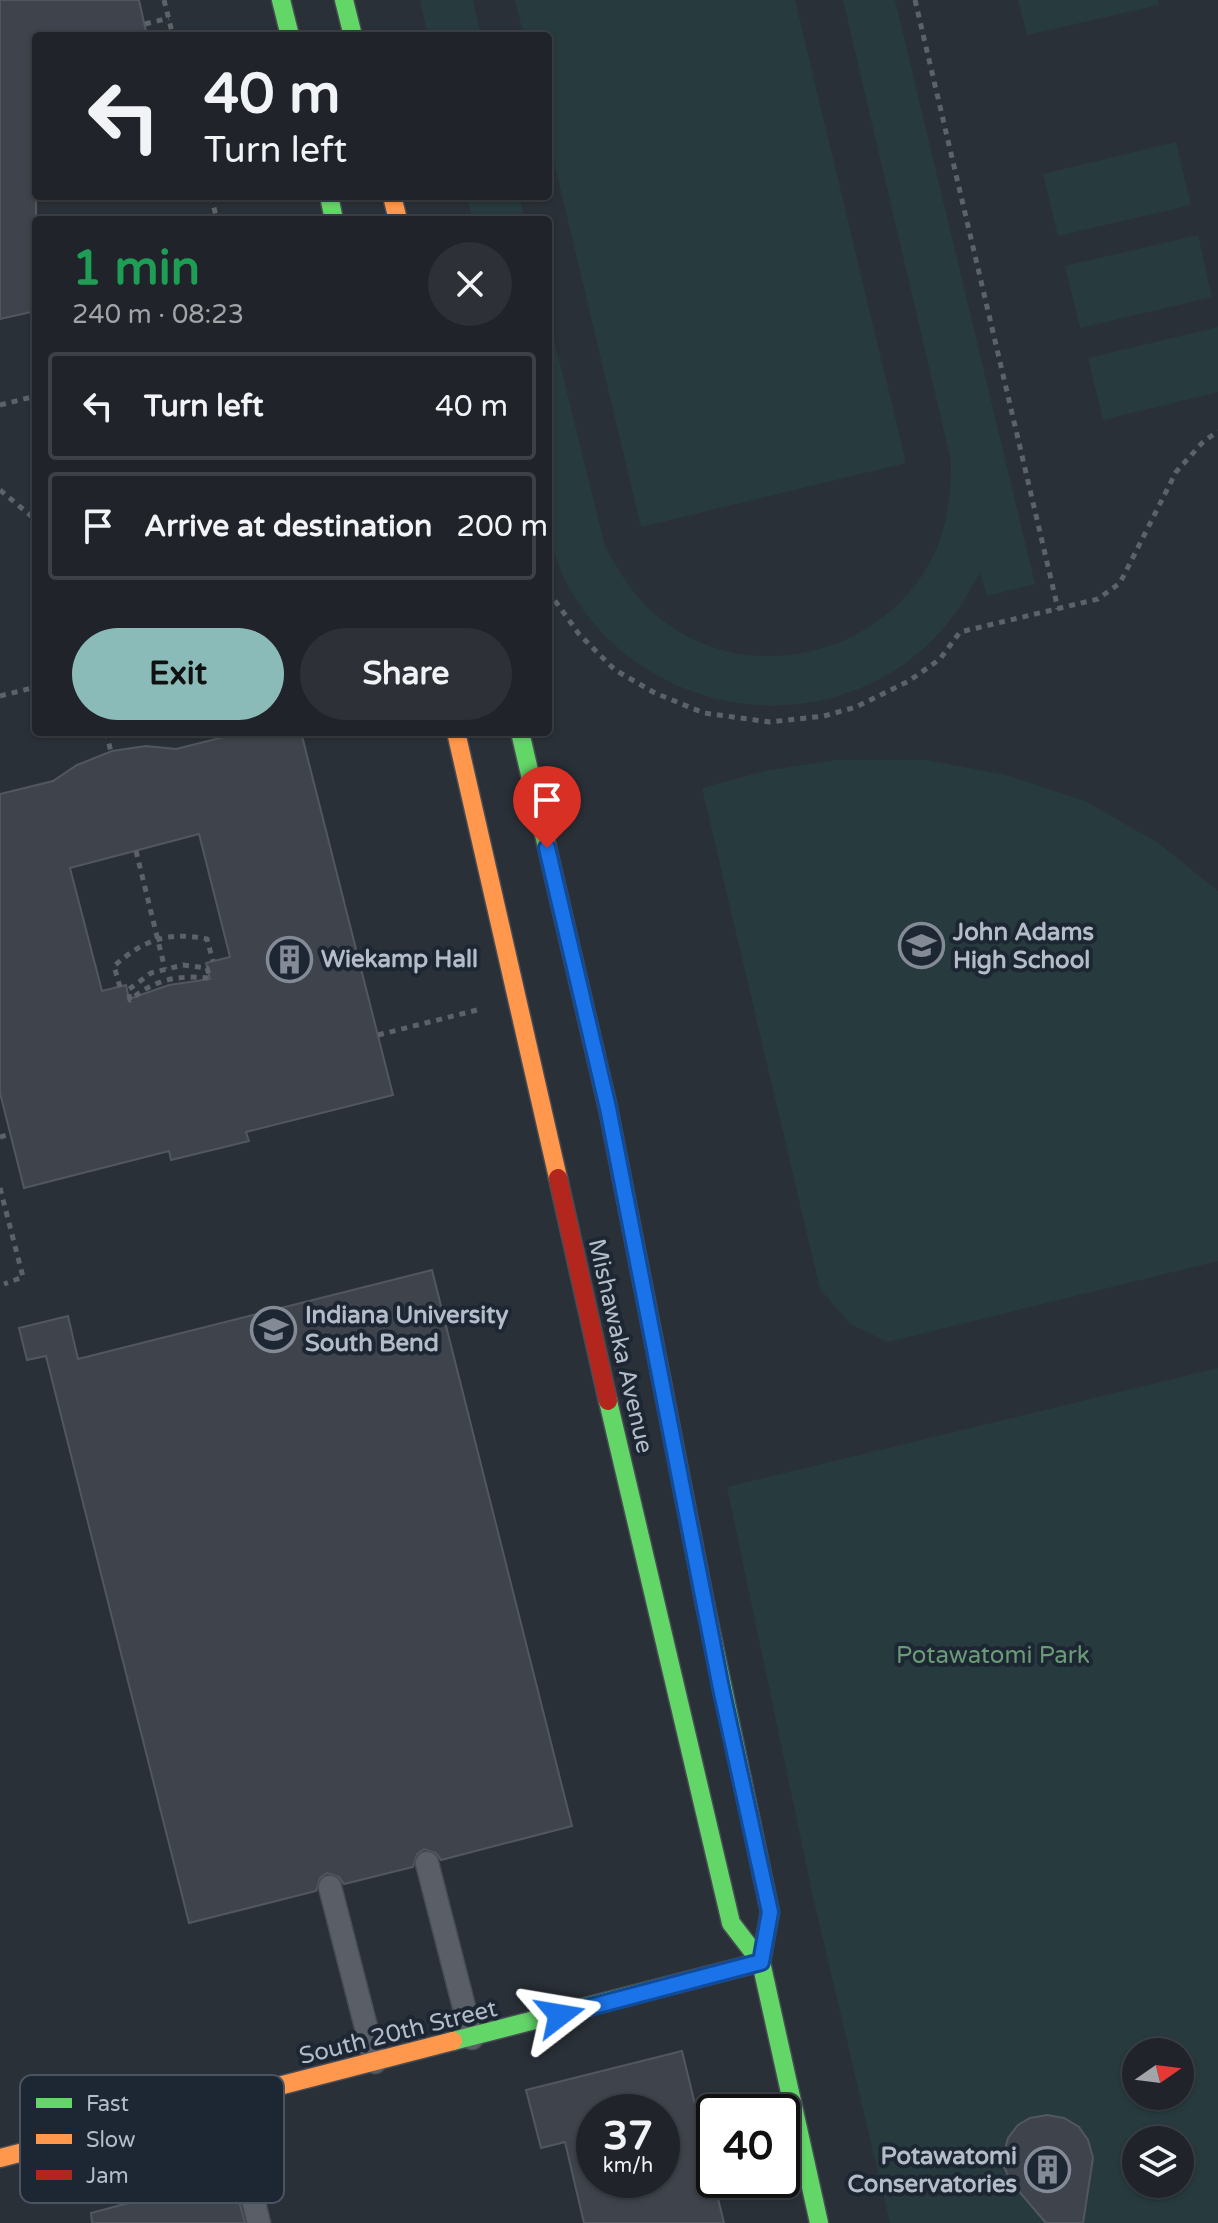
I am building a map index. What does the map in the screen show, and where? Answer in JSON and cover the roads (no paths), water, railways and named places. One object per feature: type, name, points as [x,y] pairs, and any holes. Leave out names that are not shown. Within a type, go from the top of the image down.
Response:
[{"type":"main road","points":[[281,0],[289,32]]},
{"type":"main road","points":[[344,0],[352,32]]},
{"type":"main road","name":"Mishawaka Avenue","points":[[457,736],[677,1702],[731,1923],[761,1962]]},
{"type":"main road","name":"Mishawaka Avenue","points":[[521,736],[608,1108],[721,1688],[770,1912],[761,1962],[819,2223]]},
{"type":"main road","name":"South 20th Street","points":[[284,2086],[761,1962]]},
{"type":"main road","name":"South 20th Street","points":[[0,2158],[20,2153]]},
{"type":"lane","points":[[427,1863],[472,2038]]},
{"type":"lane","points":[[330,1887],[375,2062]]},
{"type":"lane","points":[[254,2203],[259,2223]]},
{"type":"place","name":"John Adams High School","points":[[922,946]]},
{"type":"place","name":"Wiekamp Hall","points":[[290,959]]},
{"type":"place","name":"Indiana University South Bend","points":[[274,1329]]},
{"type":"place","name":"Potawatomi Conservatories","points":[[1048,2170]]},
{"type":"park label","name":"Potawatomi Park","points":[[993,1655]]}]
